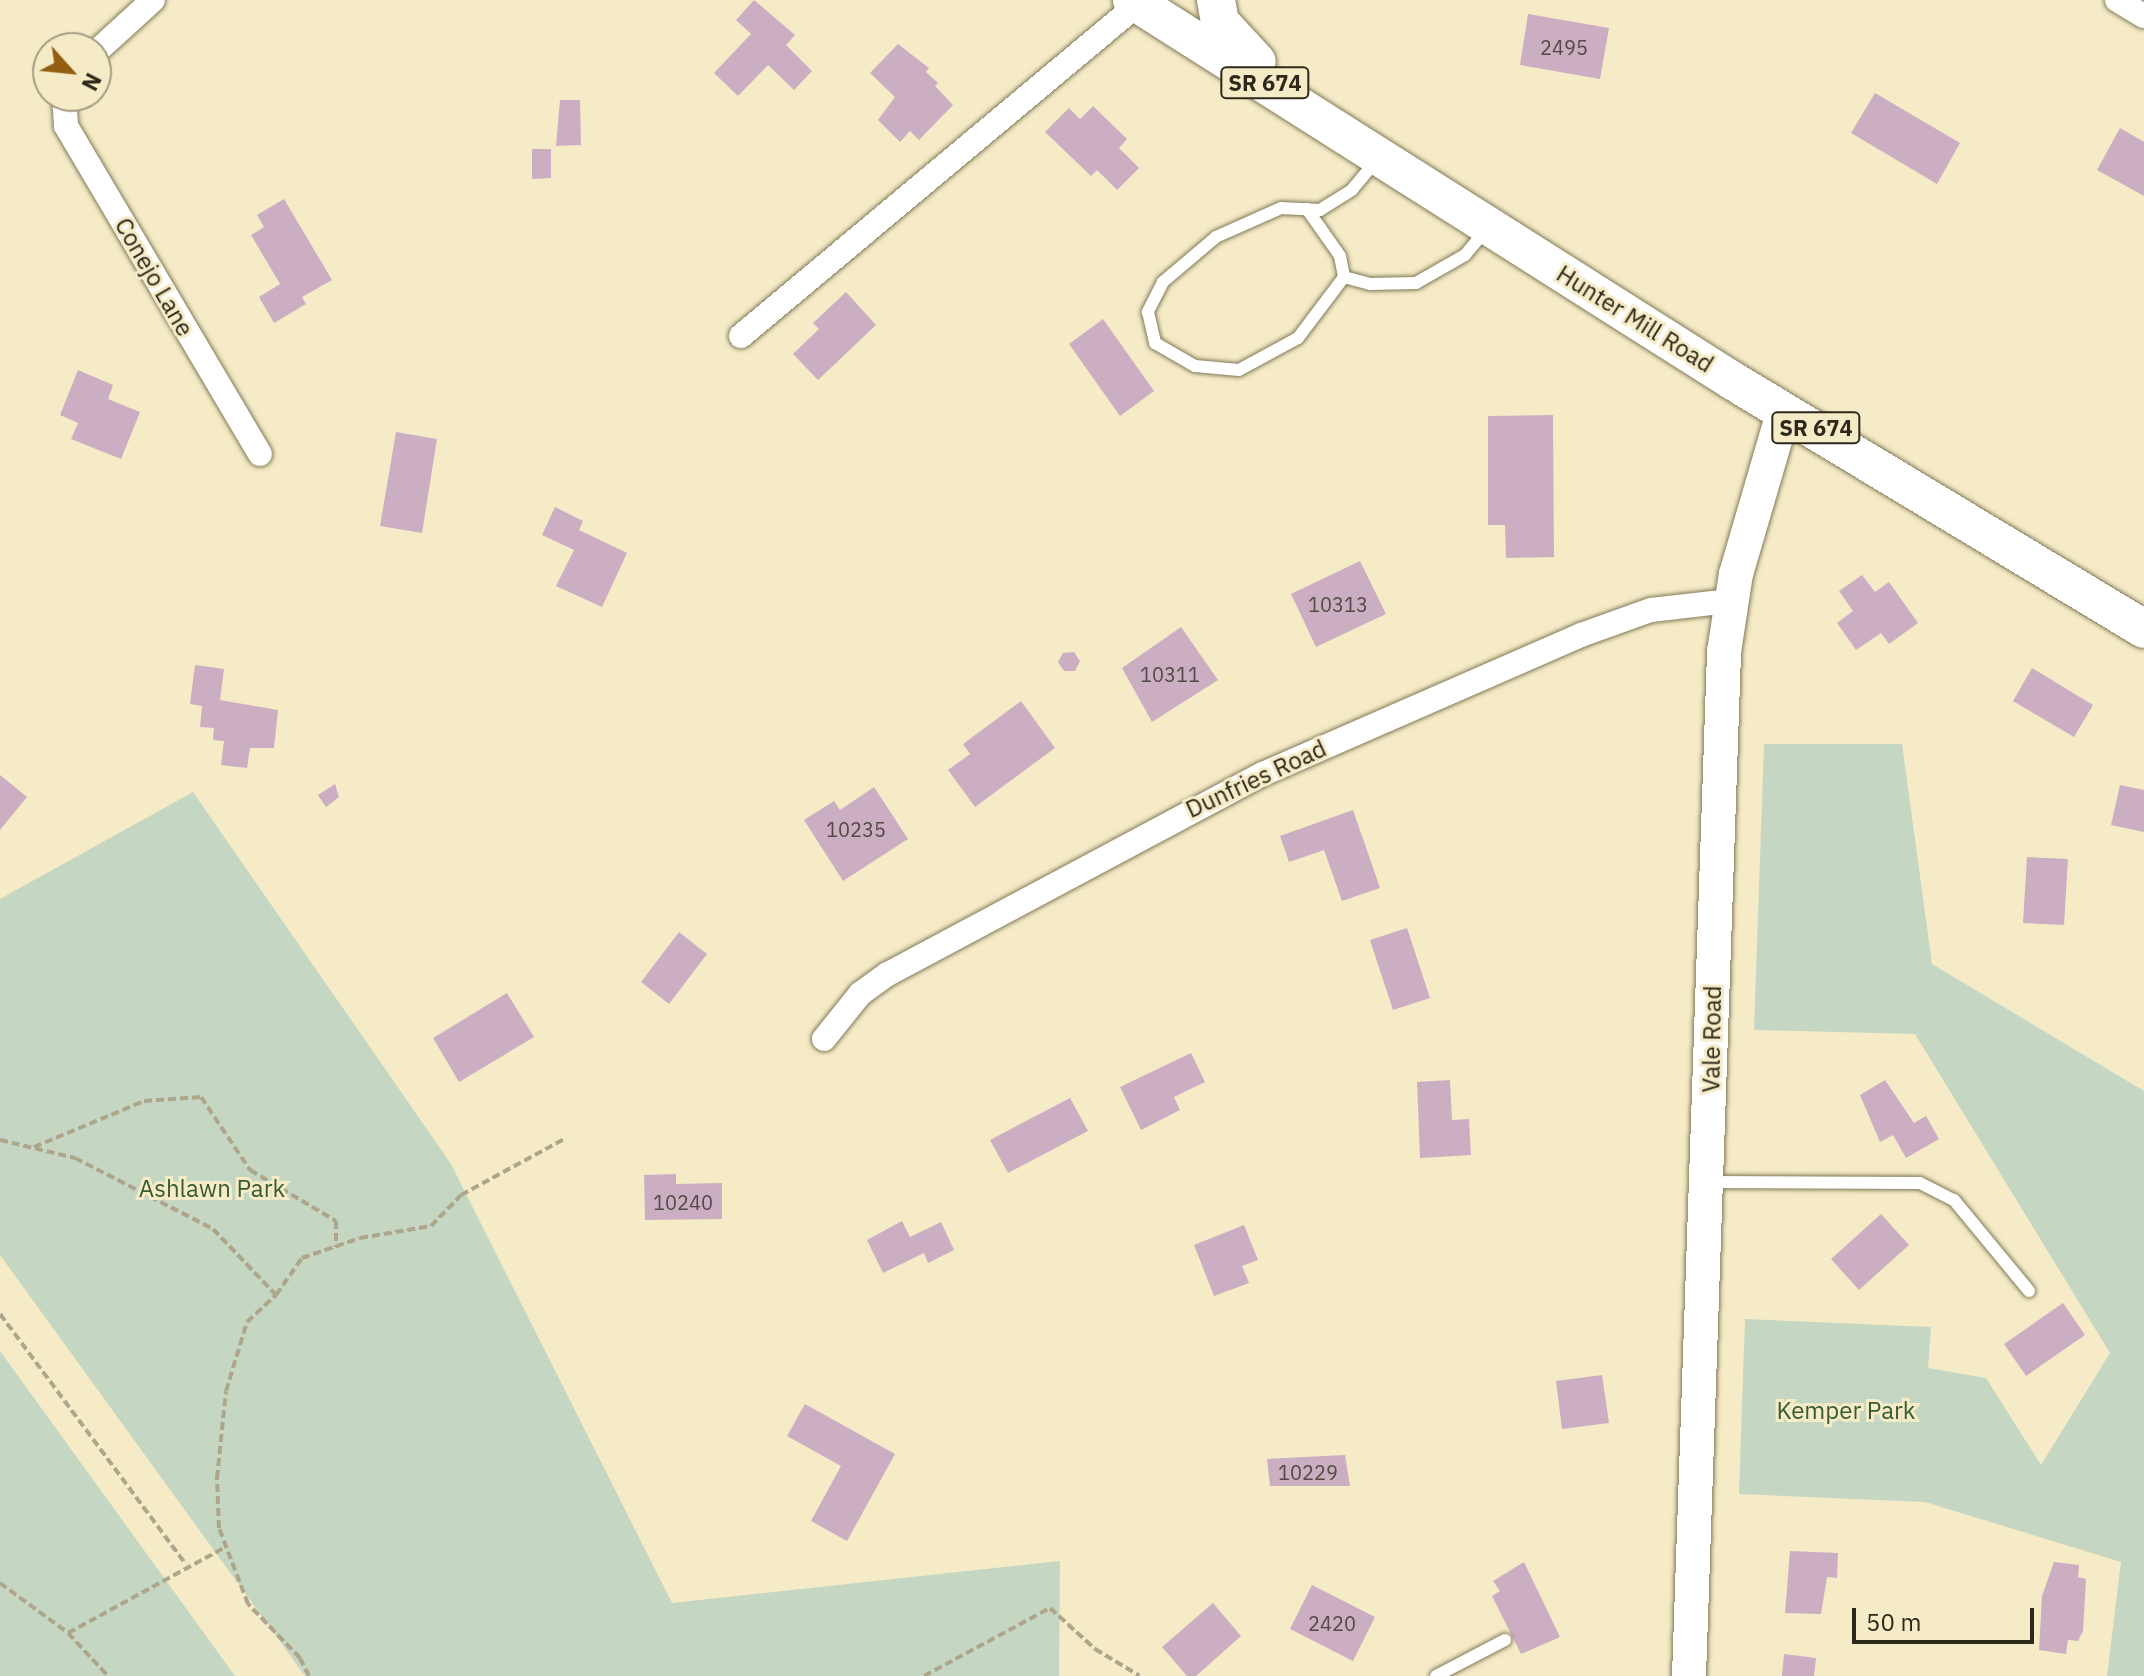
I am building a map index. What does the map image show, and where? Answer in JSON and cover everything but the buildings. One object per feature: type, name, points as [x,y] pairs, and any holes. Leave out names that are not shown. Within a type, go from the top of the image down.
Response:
[{"type":"main road","points":[[1216,0],[1227,31],[1295,102]]},
{"type":"main road","name":"Hunter Mill Road","points":[[1146,4],[1489,226],[2144,629]]},
{"type":"main road","name":"Vale Road","points":[[1689,1676],[1709,1182],[1720,728],[1730,601],[1784,410]]},
{"type":"street","points":[[112,37],[153,0]]},
{"type":"street","points":[[2117,0],[2144,16]]},
{"type":"street","points":[[741,336],[1146,4]]},
{"type":"street","name":"Conejo Lane","points":[[65,112],[66,126],[260,454]]},
{"type":"street","name":"Dunfries Road","points":[[824,1039],[860,994],[888,974],[1263,774],[1581,635],[1651,610],[1730,601]]},
{"type":"lane","points":[[1307,209],[1340,256],[1344,277],[1298,338],[1239,370],[1195,366],[1155,343],[1148,312],[1163,282],[1216,237],[1281,208],[1307,209],[1320,210],[1352,190],[1381,155]]},
{"type":"lane","points":[[1344,277],[1370,284],[1416,283],[1465,255],[1489,226]]},
{"type":"lane","points":[[1709,1182],[1920,1183],[1954,1200],[2029,1291]]},
{"type":"lane","points":[[1436,1676],[1505,1640]]},
{"type":"path","points":[[34,1147],[144,1101],[201,1097],[250,1170],[336,1221],[336,1247]]},
{"type":"path","points":[[309,1676],[300,1658],[248,1604],[219,1528],[217,1478],[226,1391],[247,1322],[276,1295],[302,1258],[336,1247],[431,1226],[461,1195],[566,1138]]},
{"type":"path","points":[[0,1140],[75,1158],[213,1229],[276,1295]]},
{"type":"path","points":[[0,1314],[186,1564]]},
{"type":"path","points":[[68,1633],[186,1564],[226,1547]]},
{"type":"path","points":[[0,1583],[68,1633],[108,1676]]},
{"type":"path","points":[[924,1676],[1050,1608],[1095,1649],[1140,1676]]},
{"type":"green space","name":"Kemper Park","points":[[1764,744],[1902,744],[1932,964],[2144,1091],[2144,1676],[2107,1676],[2121,1562],[1925,1502],[1739,1494],[1745,1319],[1931,1327],[1928,1368],[1986,1378],[2041,1465],[2110,1353],[1915,1034],[1754,1030]]},
{"type":"green space","name":"Ashlawn Park","points":[[193,792],[451,1164],[672,1603],[1060,1561],[1059,1676],[305,1676],[0,1255],[0,899]]},
{"type":"green space","points":[[0,1351],[235,1676],[0,1676]]}]
